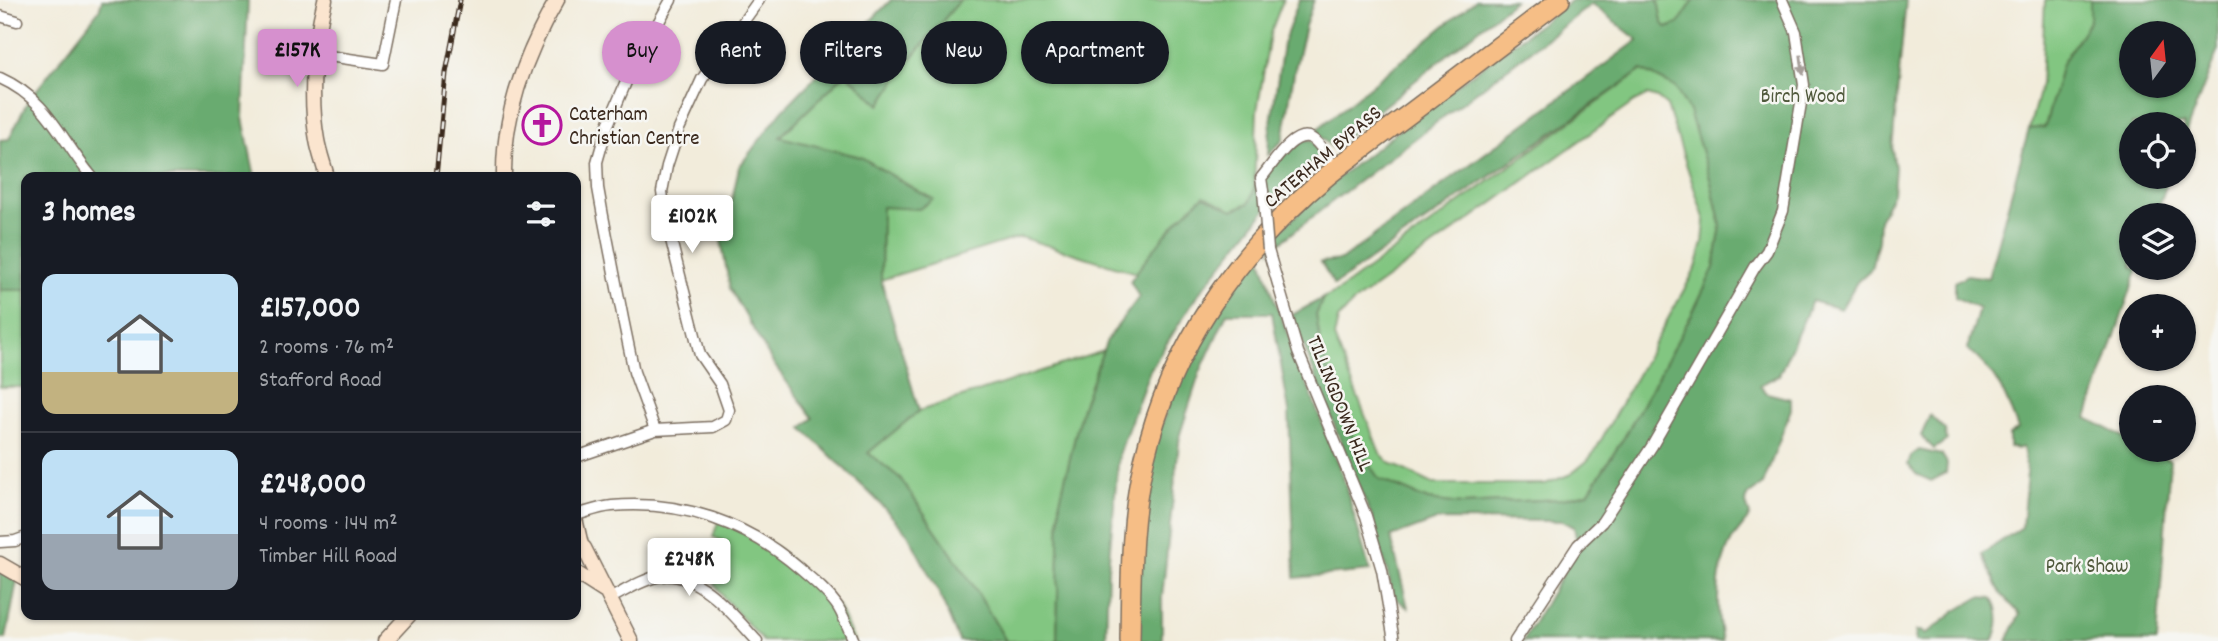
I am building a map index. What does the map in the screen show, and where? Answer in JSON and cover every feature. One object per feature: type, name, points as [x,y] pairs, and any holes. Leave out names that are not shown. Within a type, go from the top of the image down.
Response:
[{"type":"highway","name":"CATERHAM BYPASS","points":[[1118,641],[1124,502],[1137,438],[1157,380],[1194,309],[1270,212],[1329,159],[1538,0]]},
{"type":"highway","name":"CATERHAM BYPASS","points":[[1130,641],[1135,508],[1146,454],[1164,396],[1184,352],[1216,296],[1281,218],[1321,182],[1560,0]]},
{"type":"main road","points":[[325,0],[315,54],[314,104],[317,140],[326,172]]},
{"type":"main road","points":[[504,172],[513,105],[535,43],[557,0]]},
{"type":"main road","points":[[581,548],[584,566],[581,568]]},
{"type":"main road","points":[[581,548],[631,641]]},
{"type":"main road","points":[[0,564],[21,576]]},
{"type":"main road","points":[[581,576],[607,595]]},
{"type":"main road","points":[[385,641],[404,620]]},
{"type":"street","points":[[315,54],[383,64],[396,0]]},
{"type":"street","points":[[655,430],[634,372],[601,207],[597,162],[607,127],[629,75],[671,0]]},
{"type":"street","points":[[581,455],[655,430],[713,427],[726,420],[729,410],[719,384],[700,355],[667,224],[662,192],[679,129],[702,79],[759,0]]},
{"type":"street","points":[[1515,641],[1578,545],[1602,522],[1652,446],[1772,239],[1783,211],[1804,85],[1796,32],[1782,0]]},
{"type":"street","points":[[0,16],[17,21]]},
{"type":"street","points":[[0,78],[37,101],[55,122],[88,172]]},
{"type":"street","name":"TILLINGDOWN HILL","points":[[1329,159],[1312,138],[1305,136],[1289,144],[1261,178],[1268,250],[1298,352],[1366,516],[1382,570],[1394,641]]},
{"type":"street","points":[[581,514],[611,506],[658,506],[695,511],[719,519],[778,549],[811,578],[838,606],[854,641]]},
{"type":"street","points":[[0,542],[21,539]]},
{"type":"street","points":[[607,595],[659,576],[686,579],[710,593],[757,641]]},
{"type":"green space","points":[[102,0],[248,0],[243,118],[254,172],[21,172],[21,290],[0,290],[0,140],[9,139],[28,101],[99,10]]},
{"type":"green space","points":[[891,0],[960,0],[943,21],[921,21],[921,47],[907,64],[907,21],[870,21]]},
{"type":"green space","points":[[960,0],[1283,0],[1270,34],[1257,111],[1254,190],[1249,203],[1233,210],[1140,274],[1020,237],[881,280],[882,206],[919,209],[932,199],[861,157],[780,137],[835,84],[858,84],[881,104],[894,84],[907,84],[907,64],[921,47],[921,84],[1007,84],[1007,21],[943,21]]},
{"type":"green space","points":[[1299,0],[1314,0],[1294,73],[1283,140],[1268,155],[1283,44]]},
{"type":"green space","points":[[1476,0],[1515,0],[1332,148],[1315,131]]},
{"type":"green space","name":"Birch Wood","points":[[1572,0],[1658,0],[1662,22],[1667,28],[1678,24],[1694,0],[1906,0],[1892,149],[1895,167],[1893,193],[1879,220],[1878,241],[1871,269],[1857,282],[1841,309],[1812,301],[1779,375],[1760,385],[1767,393],[1791,399],[1791,409],[1763,484],[1748,495],[1745,501],[1750,515],[1731,542],[1722,565],[1718,603],[1722,641],[1523,641],[1578,548],[1574,527],[1562,521],[1437,520],[1391,537],[1408,608],[1394,597],[1372,516],[1292,315],[1323,298],[1316,315],[1322,354],[1355,443],[1379,479],[1428,500],[1462,504],[1562,499],[1588,493],[1625,436],[1691,316],[1714,268],[1721,226],[1711,182],[1689,111],[1675,87],[1642,70],[1334,285],[1321,262],[1341,260],[1638,40],[1592,4],[1271,250],[1275,235],[1331,183]]},
{"type":"green space","points":[[1658,0],[1694,0],[1678,24],[1666,28],[1662,22]]},
{"type":"green space","points":[[2045,0],[2090,0],[2090,20],[2062,64],[2045,127],[2029,129],[2041,84]]},
{"type":"green space","name":"Park Shaw","points":[[2090,0],[2218,0],[2218,50],[2194,112],[2119,112],[2119,189],[2165,189],[2160,203],[2119,203],[2119,280],[2134,280],[2129,294],[2119,294],[2119,324],[2087,418],[2119,435],[2119,462],[2170,462],[2157,641],[2007,641],[2020,614],[2001,594],[1982,554],[2022,527],[2027,472],[2023,447],[2009,447],[2009,435],[2018,429],[2004,395],[1986,366],[1967,349],[1979,309],[1955,297],[1955,282],[1967,275],[1988,278],[2029,129],[2045,127],[2062,64],[2090,20]]},
{"type":"green space","points":[[1642,70],[1675,87],[1689,111],[1711,182],[1721,226],[1714,268],[1691,316],[1625,436],[1588,493],[1562,499],[1462,504],[1428,500],[1379,479],[1355,443],[1322,354],[1316,315],[1323,298],[1338,291]],"holes":[[[1648,95],[1667,106],[1705,221],[1703,243],[1696,268],[1595,451],[1571,474],[1545,484],[1433,484],[1390,463],[1380,453],[1334,337],[1338,319],[1353,303],[1634,102]]]},
{"type":"green space","points":[[809,84],[835,84],[780,137],[861,157],[933,199],[919,209],[882,207],[881,280],[919,411],[868,453],[900,478],[971,582],[1006,641],[959,641],[939,593],[908,534],[876,499],[802,428],[813,418],[773,363],[730,289],[721,240],[739,167],[782,111]]},
{"type":"green space","points":[[858,84],[894,84],[880,105]]},
{"type":"green space","points":[[1304,140],[1312,140],[1321,154],[1275,198],[1196,297],[1150,370],[1119,453],[1108,569],[1106,641],[1057,641],[1060,501],[1082,407],[1107,340],[1139,297],[1130,281],[1174,225],[1204,196],[1233,210],[1249,203],[1261,174]]},
{"type":"green space","points":[[1259,252],[1276,304],[1343,477],[1370,571],[1295,578],[1289,411],[1272,313],[1227,313],[1200,372],[1180,434],[1162,597],[1162,641],[1135,641],[1142,511],[1155,444],[1174,388],[1203,326]]},
{"type":"green space","points":[[0,290],[21,290],[21,387],[0,387]]},
{"type":"green space","points":[[1103,351],[1082,407],[1060,501],[1057,641],[1006,641],[971,582],[900,478],[868,453],[919,411]]},
{"type":"green space","points":[[1930,415],[1945,430],[1947,440],[1934,449],[1921,436]]},
{"type":"green space","points":[[1919,450],[1942,455],[1947,463],[1946,473],[1931,481],[1916,474],[1908,464],[1911,456]]},
{"type":"green space","points":[[719,519],[778,549],[838,606],[854,641],[763,641],[724,598],[715,584],[728,543],[713,537]]},
{"type":"green space","points":[[0,571],[17,581],[6,639],[0,639]]},
{"type":"green space","points":[[1980,597],[1992,598],[1997,608],[1998,625],[1993,641],[1915,641],[1916,631],[1925,635],[1956,611]]},
{"type":"railway","points":[[436,172],[446,73],[460,0]]},
{"type":"place","name":"Caterham Christian Centre","points":[[542,125]]}]
